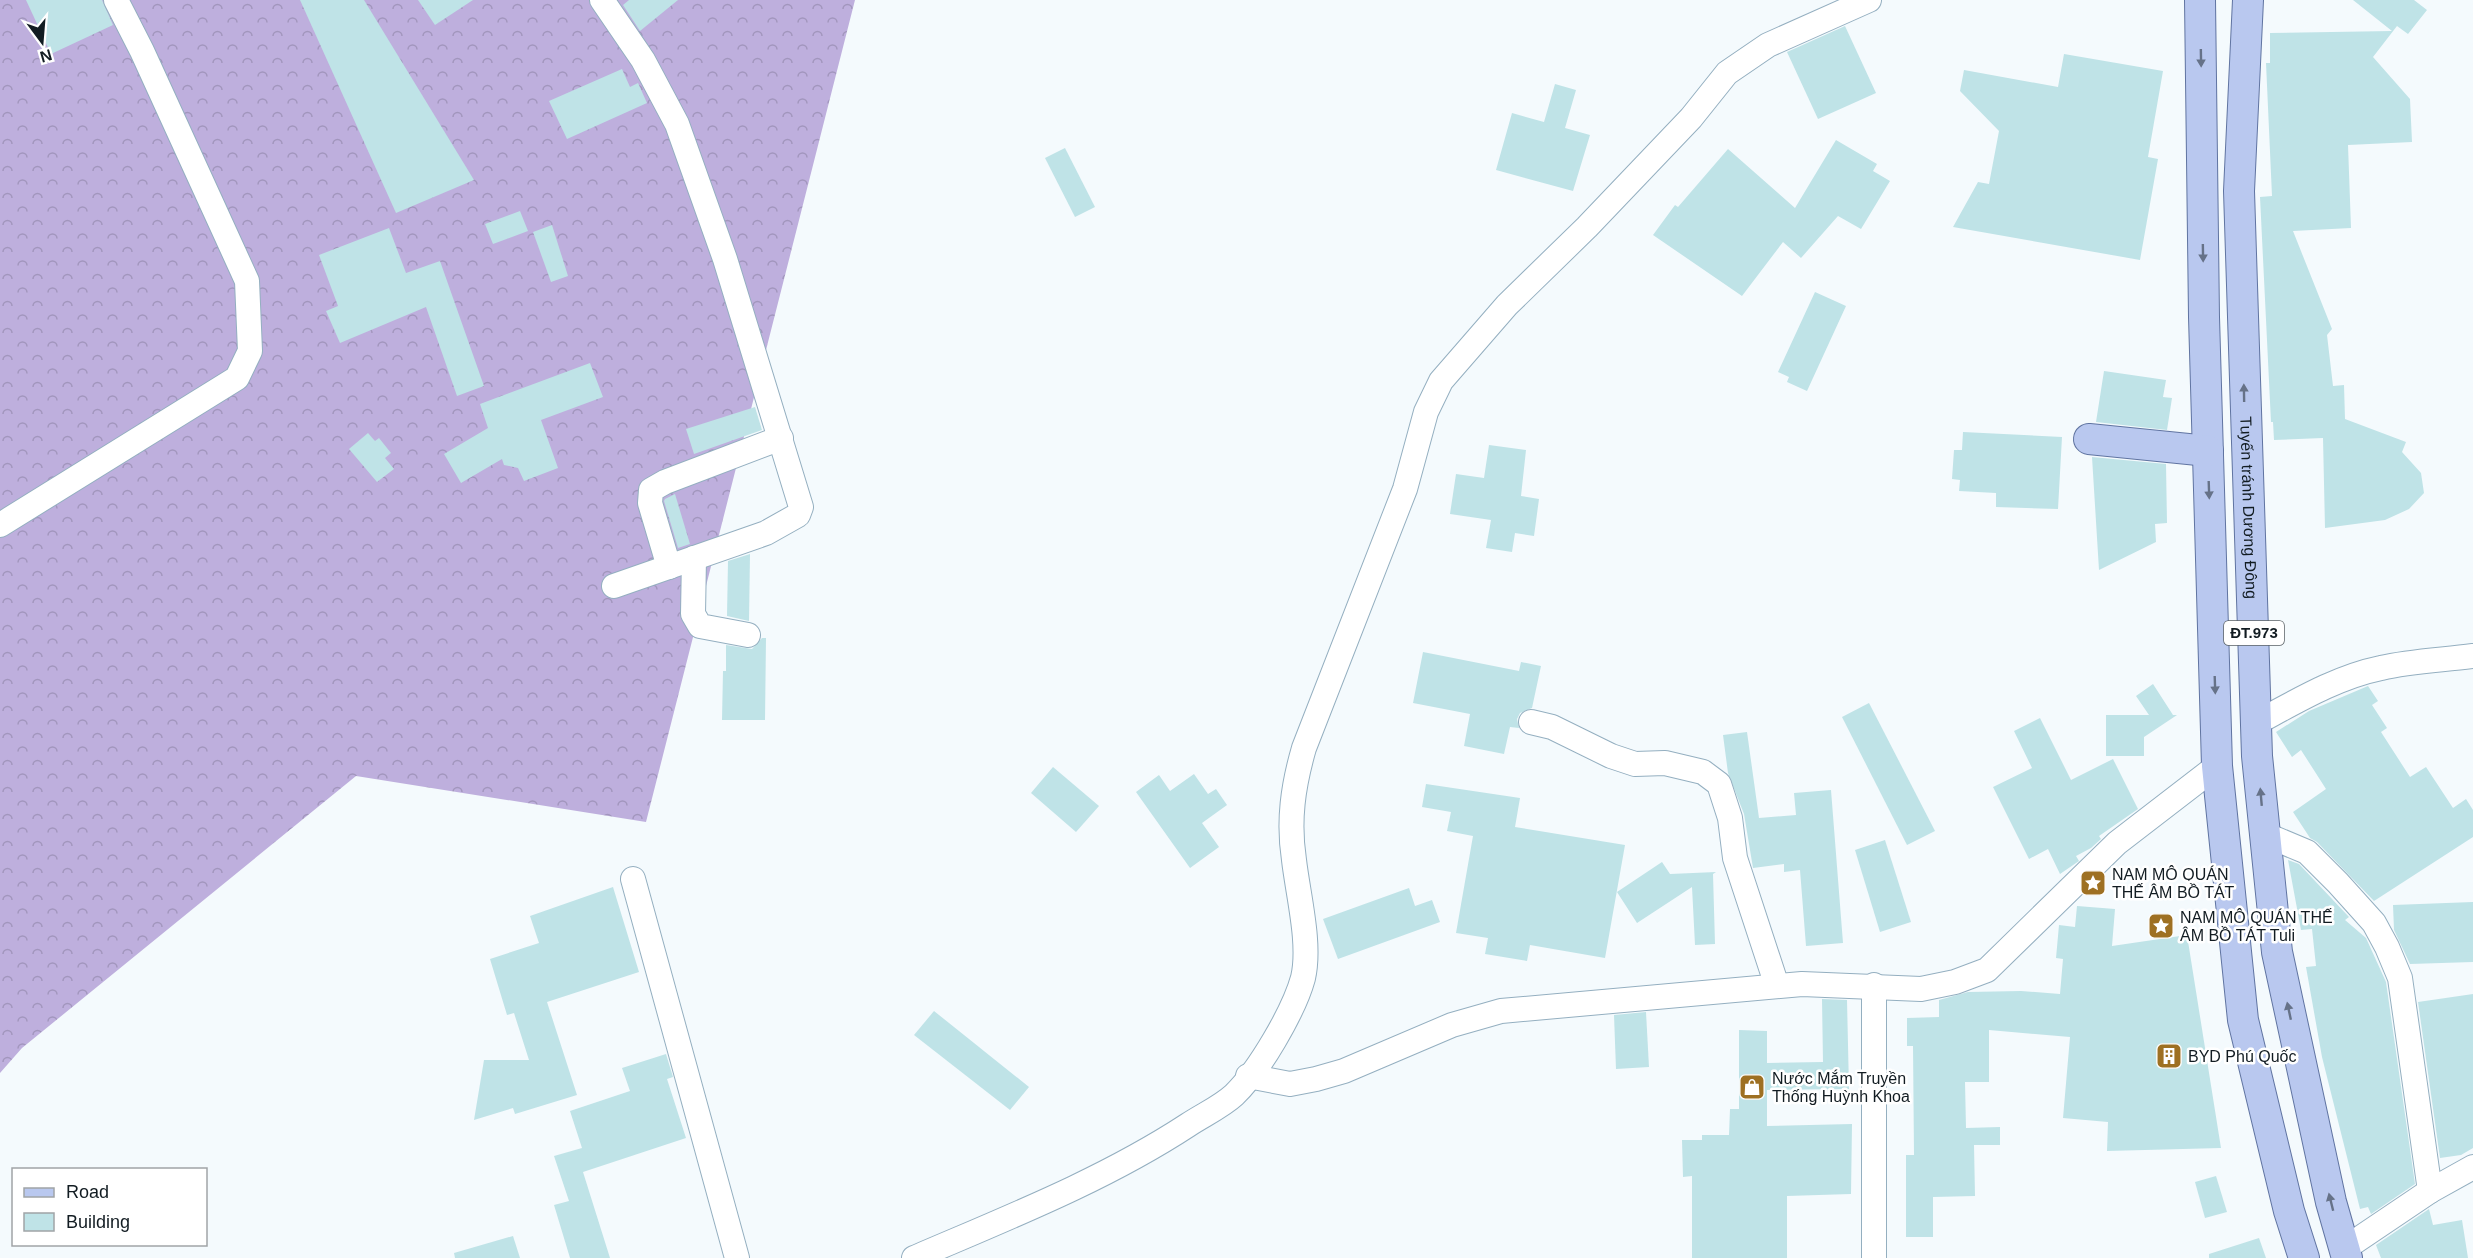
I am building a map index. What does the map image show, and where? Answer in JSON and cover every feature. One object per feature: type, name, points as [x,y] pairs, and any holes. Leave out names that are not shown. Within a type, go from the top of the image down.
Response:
[{"type":"main road","name":"ĐT.973","points":[[2200,0],[2208,451],[2217,766],[2243,1020],[2289,1210],[2304,1258]]},
{"type":"main road","name":"Tuyến tránh Dương Đông","points":[[2248,0],[2239,191],[2246,465],[2258,722],[2257,756],[2277,952],[2337,1255]]},
{"type":"main road","points":[[2089,439],[2208,451]]},
{"type":"main road","points":[[2217,766],[2257,756]]},
{"type":"street","points":[[0,525],[237,378],[250,351],[248,281],[142,51],[116,0]]},
{"type":"street","points":[[602,0],[643,60],[676,124],[725,259],[798,491],[801,507],[798,515],[766,533],[614,586]]},
{"type":"street","points":[[914,1258],[1144,1154],[1234,1095],[1282,1029],[1303,977],[1304,926],[1293,858],[1291,811],[1297,770],[1405,489],[1426,412],[1441,381],[1507,305],[1587,227],[1691,117],[1727,73],[1767,45],[1869,0]]},
{"type":"street","points":[[669,567],[651,504],[651,490],[665,482],[781,438]]},
{"type":"street","points":[[694,558],[693,614],[700,626],[748,635]]},
{"type":"street","points":[[2258,722],[2321,689],[2361,674],[2381,668],[2473,656]]},
{"type":"street","points":[[1531,722],[1552,727],[1611,756],[1635,764],[1665,763],[1703,772],[1719,784],[1730,819],[1735,858],[1777,986]]},
{"type":"street","points":[[1248,1076],[1290,1084],[1316,1079],[1344,1071],[1452,1024],[1501,1011],[1777,986],[1874,985],[1921,989],[1955,982],[1987,970],[2117,843],[2217,766]]},
{"type":"street","points":[[2264,834],[2307,852],[2374,923],[2387,947],[2400,978],[2430,1191]]},
{"type":"street","points":[[633,879],[738,1258]]},
{"type":"street","points":[[1874,985],[1874,1258]]},
{"type":"street","points":[[2337,1255],[2430,1191],[2473,1167]]},
{"type":"green space","points":[[0,0],[855,0],[646,822],[356,776],[22,1048],[0,1073]]},
{"type":"building","points":[[26,0],[102,0],[113,25],[51,54]]},
{"type":"building","points":[[300,0],[364,0],[474,180],[396,213]]},
{"type":"building","points":[[418,0],[473,0],[435,25]]},
{"type":"building","points":[[629,0],[678,0],[640,31],[623,5]]},
{"type":"building","points":[[2353,0],[2414,0],[2427,10],[2408,34],[2397,26],[2373,57],[2410,99],[2412,142],[2348,145],[2351,228],[2293,231],[2332,329],[2327,335],[2333,386],[2344,385],[2345,419],[2406,442],[2402,452],[2421,473],[2424,493],[2409,509],[2385,520],[2325,528],[2323,438],[2274,440],[2273,422],[2271,422],[2260,197],[2272,196],[2266,63],[2270,63],[2270,33],[2392,31]]},
{"type":"building","points":[[1845,26],[1876,93],[1818,119],[1787,52]]},
{"type":"building","points":[[2064,54],[2163,71],[2148,157],[2158,159],[2140,260],[1953,227],[1978,182],[1989,184],[1999,131],[1960,91],[1964,70],[2058,87]]},
{"type":"building","points":[[622,69],[630,87],[638,83],[647,103],[567,139],[549,101]]},
{"type":"building","points":[[1555,84],[1576,90],[1565,128],[1590,135],[1573,191],[1496,170],[1512,113],[1544,122]]},
{"type":"building","points":[[1836,140],[1877,164],[1873,171],[1890,181],[1861,229],[1838,216],[1801,258],[1783,242],[1742,296],[1653,235],[1675,205],[1678,207],[1728,149],[1795,208]]},
{"type":"building","points":[[1065,148],[1095,207],[1075,217],[1045,158]]},
{"type":"building","points":[[520,211],[528,231],[493,244],[485,224]]},
{"type":"building","points":[[552,225],[568,276],[551,282],[533,232]]},
{"type":"building","points":[[389,228],[406,273],[440,261],[484,386],[457,396],[426,307],[340,343],[326,311],[338,306],[319,255]]},
{"type":"building","points":[[1815,292],[1846,306],[1807,391],[1787,382],[1789,377],[1778,372]]},
{"type":"building","points":[[590,363],[603,397],[541,420],[558,468],[524,481],[518,468],[504,465],[502,459],[461,483],[444,454],[488,428],[480,404]]},
{"type":"building","points":[[2104,371],[2166,380],[2163,397],[2172,398],[2167,430],[2096,422]]},
{"type":"building","points":[[755,407],[762,430],[694,454],[686,429]]},
{"type":"building","points":[[1963,432],[2062,437],[2058,509],[1996,507],[1996,493],[1959,491],[1960,480],[1952,479],[1954,450],[1962,450]]},
{"type":"building","points":[[368,433],[375,441],[379,438],[391,453],[385,458],[394,469],[377,482],[349,449]]},
{"type":"building","points":[[1489,445],[1526,450],[1521,496],[1539,499],[1534,536],[1515,533],[1512,552],[1486,548],[1491,520],[1450,514],[1456,474],[1484,478]]},
{"type":"building","points":[[2092,457],[2166,464],[2167,523],[2155,524],[2156,542],[2099,570]]},
{"type":"building","points":[[675,494],[690,544],[678,548],[664,501]]},
{"type":"building","points":[[750,554],[749,621],[727,616],[728,561]]},
{"type":"building","points":[[762,638],[766,638],[765,720],[722,720],[726,645],[752,649]]},
{"type":"building","points":[[1423,652],[1519,671],[1521,662],[1541,666],[1532,708],[1520,713],[1517,719],[1519,728],[1510,727],[1504,754],[1464,746],[1470,714],[1413,703]]},
{"type":"building","points":[[2153,684],[2173,715],[2177,715],[2144,737],[2144,756],[2106,756],[2106,715],[2149,715],[2136,696]]},
{"type":"building","points":[[2368,686],[2378,701],[2372,705],[2387,728],[2381,732],[2410,777],[2426,767],[2453,808],[2466,799],[2473,810],[2473,837],[2374,901],[2317,842],[2310,838],[2293,812],[2326,789],[2301,750],[2292,757],[2276,732],[2309,711]]},
{"type":"building","points":[[1869,703],[1935,831],[1907,845],[1842,717]]},
{"type":"building","points":[[2040,718],[2071,780],[2113,759],[2138,809],[2099,836],[2101,839],[2091,848],[2076,856],[2079,861],[2060,874],[2048,849],[2029,859],[1993,787],[2032,768],[2014,731]]},
{"type":"building","points":[[1747,732],[1759,818],[1796,815],[1794,793],[1831,790],[1843,943],[1806,946],[1800,870],[1784,872],[1784,864],[1753,868],[1744,814],[1728,773],[1723,735]]},
{"type":"building","points":[[1053,767],[1099,806],[1076,832],[1031,793]]},
{"type":"building","points":[[1194,774],[1208,794],[1216,789],[1227,805],[1202,823],[1219,847],[1190,868],[1136,792],[1159,775],[1170,791]]},
{"type":"building","points":[[1426,784],[1520,798],[1515,827],[1625,845],[1605,958],[1530,945],[1527,961],[1485,954],[1488,938],[1456,933],[1473,836],[1447,831],[1451,812],[1422,807]]},
{"type":"building","points":[[1885,840],[1911,922],[1880,932],[1855,850]]},
{"type":"building","points":[[2288,860],[2299,864],[2349,917],[2345,920],[2366,938],[2386,982],[2415,1184],[2371,1214],[2368,1207],[2360,1209],[2322,1057],[2306,967],[2316,966],[2312,929],[2301,930]]},
{"type":"building","points":[[1662,862],[1670,874],[1716,872],[1713,874],[1715,944],[1695,945],[1692,887],[1637,923],[1617,892]]},
{"type":"building","points":[[613,887],[639,972],[547,1002],[577,1095],[515,1114],[513,1108],[474,1120],[484,1060],[529,1060],[514,1013],[507,1015],[490,959],[539,943],[530,916]]},
{"type":"building","points":[[1409,888],[1415,906],[1432,900],[1440,922],[1338,959],[1323,919]]},
{"type":"building","points":[[2473,902],[2473,962],[2410,964],[2394,930],[2393,905]]},
{"type":"building","points":[[2077,906],[2115,909],[2112,946],[2187,935],[2221,1148],[2107,1151],[2108,1122],[2063,1118],[2070,1037],[1989,1030],[1989,1082],[1965,1082],[1966,1128],[2000,1127],[2000,1145],[1974,1145],[1975,1196],[1933,1197],[1933,1237],[1906,1237],[1906,1155],[1914,1155],[1913,1046],[1907,1046],[1907,1018],[1939,1017],[1939,1000],[1968,992],[2021,991],[2060,994],[2063,959],[2056,958],[2059,925],[2075,927]]},
{"type":"building","points":[[2473,994],[2473,1148],[2461,1155],[2440,1158],[2418,1002]]},
{"type":"building","points":[[1822,999],[1847,1000],[1849,1089],[1767,1090],[1767,1126],[1852,1124],[1851,1194],[1787,1196],[1787,1258],[1692,1258],[1692,1176],[1683,1177],[1682,1140],[1702,1140],[1702,1135],[1729,1135],[1730,1109],[1739,1109],[1739,1030],[1767,1031],[1767,1063],[1823,1062]]},
{"type":"building","points":[[934,1011],[1029,1087],[1010,1110],[914,1035]]},
{"type":"building","points":[[1646,1012],[1649,1067],[1616,1069],[1614,1015]]},
{"type":"building","points":[[666,1054],[673,1077],[667,1079],[686,1138],[583,1172],[610,1258],[570,1258],[554,1205],[569,1201],[554,1156],[582,1148],[570,1111],[630,1091],[622,1068]]},
{"type":"building","points":[[2216,1176],[2227,1212],[2205,1218],[2195,1182]]},
{"type":"building","points":[[2429,1209],[2433,1225],[2462,1220],[2468,1258],[2381,1258],[2376,1245]]},
{"type":"building","points":[[513,1236],[520,1258],[455,1258],[454,1253]]},
{"type":"building","points":[[2259,1238],[2266,1258],[2209,1258],[2209,1254]]},
{"type":"place","name":"NAM MÔ QUÁN THẾ ÂM BỒ TÁT","points":[[2093,883]]},
{"type":"place","name":"NAM MÔ QUÁN THẾ ÂM BỒ TÁT Tuli","points":[[2161,926]]},
{"type":"place","name":"BYD Phú Quốc","points":[[2169,1056]]},
{"type":"place","name":"Nước Mắm Truyền Thống Huỳnh Khoa","points":[[1752,1087]]}]
